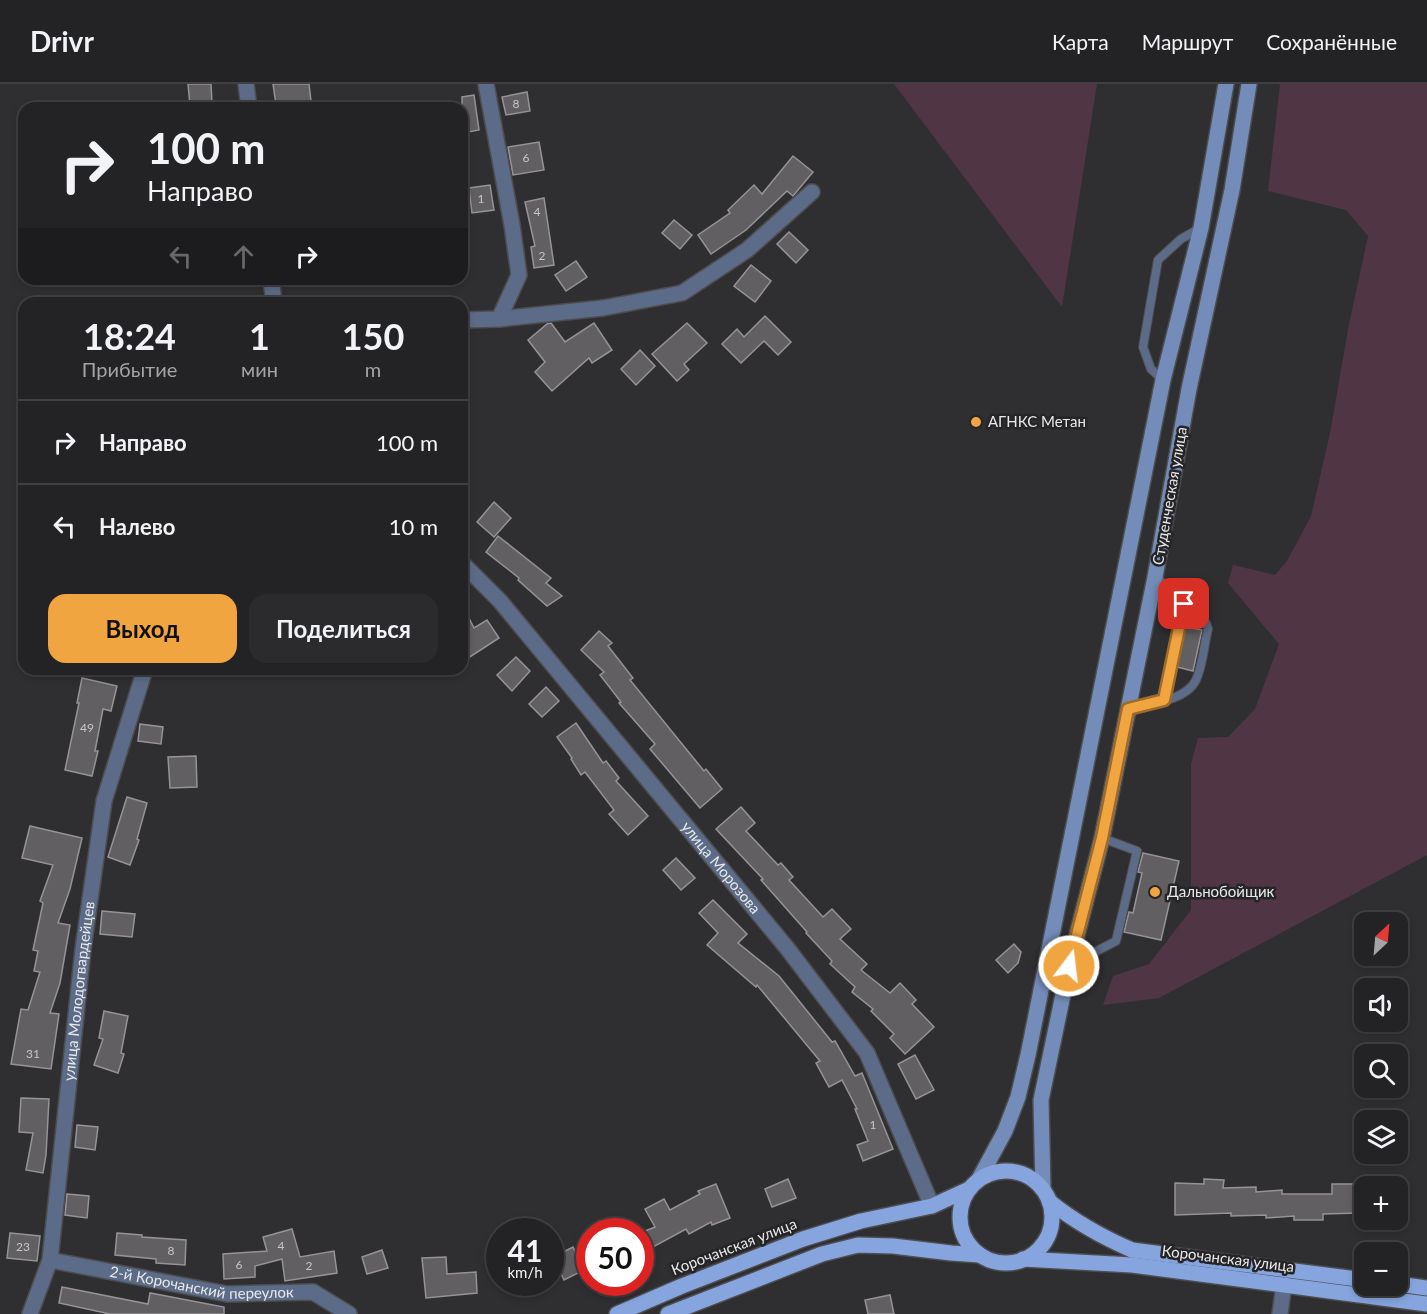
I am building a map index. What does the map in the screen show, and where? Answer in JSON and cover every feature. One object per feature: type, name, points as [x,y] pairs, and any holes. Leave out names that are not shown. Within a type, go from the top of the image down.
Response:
[{"type":"main road","name":"Студенческая улица","points":[[974,1184],[995,1151],[1014,1108],[1028,1055],[1163,380],[1201,228],[1226,84]]},
{"type":"main road","name":"Студенческая улица","points":[[1046,1195],[1041,1100],[1069,966],[1102,838],[1155,577],[1189,389],[1233,190],[1249,84]]},
{"type":"main road","points":[[999,1172],[1020,1173],[1032,1179],[1046,1195],[1052,1215],[1047,1235],[1035,1252],[1009,1263],[993,1261],[980,1255],[969,1245],[962,1231],[960,1217],[962,1202],[974,1184],[999,1172]]},
{"type":"main road","name":"Корочанская улица","points":[[618,1314],[682,1286],[803,1239],[861,1221],[932,1206],[974,1184]]},
{"type":"main road","name":"Корочанская улица","points":[[1046,1195],[1072,1220],[1101,1237],[1132,1250],[1354,1279]]},
{"type":"main road","points":[[668,1314],[822,1254],[858,1245],[893,1245],[980,1255]]},
{"type":"main road","name":"Корочанская улица","points":[[1023,1259],[1132,1265],[1427,1304]]},
{"type":"main road","points":[[1408,1285],[1427,1288]]},
{"type":"street","points":[[246,84],[248,102]]},
{"type":"street","points":[[486,84],[519,275],[500,319]]},
{"type":"street","points":[[468,320],[603,309],[682,292],[747,250],[812,192]]},
{"type":"street","name":"улица Морозова","points":[[468,569],[500,601],[756,911],[867,1053],[932,1206]]},
{"type":"street","name":"улица Молодогвардейцев","points":[[30,1314],[50,1260],[83,949],[104,801],[143,675]]},
{"type":"street","name":"2-й Корочанский переулок","points":[[50,1260],[227,1294],[313,1292],[349,1314]]},
{"type":"street","points":[[1280,1314],[1284,1284]]},
{"type":"lane","points":[[1163,380],[1151,369],[1143,347],[1158,260],[1182,239],[1201,228]]},
{"type":"lane","points":[[1128,709],[1182,694],[1191,687],[1197,679],[1208,629],[1206,623],[1155,577]]},
{"type":"lane","points":[[1164,700],[1184,604]]},
{"type":"lane","points":[[1069,966],[1116,941],[1137,851],[1102,838]]},
{"type":"shaded area","points":[[894,84],[1097,84],[1062,307]]},
{"type":"shaded area","points":[[1280,84],[1427,84],[1427,855],[1159,998],[1103,1005],[1113,976],[1149,964],[1191,910],[1191,764],[1198,738],[1228,737],[1255,709],[1279,644],[1228,583],[1233,565],[1275,575],[1287,561],[1311,516],[1330,433],[1349,324],[1368,236],[1346,210],[1268,191]]},
{"type":"building","points":[[188,84],[211,84],[212,102],[190,102]]},
{"type":"building","points":[[273,84],[309,84],[311,101],[276,102]]},
{"type":"building","points":[[527,92],[530,111],[506,115],[502,97]]},
{"type":"building","points":[[474,95],[479,130],[468,132],[468,102],[462,102],[462,97]]},
{"type":"building","points":[[539,142],[544,170],[513,175],[508,147]]},
{"type":"building","points":[[793,156],[813,172],[793,196],[787,191],[746,230],[711,254],[698,235],[730,213],[728,210],[754,185],[762,194]]},
{"type":"building","points":[[490,185],[494,210],[472,213],[469,188]]},
{"type":"building","points":[[544,198],[554,265],[534,268],[531,247],[535,246],[525,202]]},
{"type":"building","points":[[674,220],[692,235],[680,249],[662,233]]},
{"type":"building","points":[[789,232],[808,250],[796,263],[777,244]]},
{"type":"building","points":[[576,261],[587,277],[566,291],[555,275]]},
{"type":"building","points":[[751,265],[771,281],[755,302],[734,286]]},
{"type":"building","points":[[765,316],[791,342],[778,355],[764,341],[741,363],[722,344],[737,329],[744,337]]},
{"type":"building","points":[[551,323],[565,342],[594,323],[612,350],[592,363],[589,358],[552,391],[535,372],[545,362],[528,340]]},
{"type":"building","points":[[687,323],[707,343],[684,364],[689,370],[677,381],[652,354]]},
{"type":"building","points":[[640,350],[655,366],[636,385],[621,369]]},
{"type":"building","points":[[494,502],[511,518],[494,537],[477,522]]},
{"type":"building","points":[[498,536],[551,578],[546,583],[562,596],[547,606],[518,580],[519,578],[486,552]]},
{"type":"building","points":[[468,616],[474,628],[487,620],[499,638],[468,658]]},
{"type":"building","points":[[1185,627],[1202,630],[1193,671],[1177,667]]},
{"type":"building","points":[[599,631],[612,643],[608,646],[633,678],[630,680],[704,771],[706,769],[722,789],[700,808],[650,749],[655,744],[619,703],[621,702],[600,675],[604,672],[581,650]]},
{"type":"building","points":[[516,657],[530,671],[512,691],[497,675]]},
{"type":"building","points":[[82,678],[117,686],[111,711],[103,709],[95,751],[98,751],[92,776],[65,770]]},
{"type":"building","points":[[546,687],[559,701],[542,717],[529,704]]},
{"type":"building","points":[[576,723],[603,763],[606,761],[619,778],[616,781],[648,816],[628,835],[609,814],[614,810],[585,772],[581,775],[557,737]]},
{"type":"building","points":[[140,724],[163,727],[161,744],[138,741]]},
{"type":"building","points":[[196,756],[197,787],[170,788],[168,757]]},
{"type":"building","points":[[127,797],[147,803],[137,839],[139,840],[130,865],[108,857]]},
{"type":"building","points":[[741,807],[755,823],[746,831],[778,865],[781,863],[793,877],[789,880],[823,917],[832,909],[851,929],[840,939],[867,964],[861,970],[890,993],[900,983],[916,1000],[912,1004],[934,1027],[905,1054],[890,1038],[894,1034],[871,1011],[873,1009],[852,992],[855,987],[830,964],[832,961],[761,880],[763,879],[716,829]]},
{"type":"building","points":[[30,826],[82,838],[70,889],[58,923],[70,925],[60,983],[50,1013],[59,1014],[51,1069],[11,1064],[21,1009],[28,1010],[40,972],[34,971],[38,951],[33,950],[43,903],[40,901],[53,865],[22,858]]},
{"type":"building","name":"Дальнобойщик","points":[[1143,853],[1179,861],[1161,940],[1124,932],[1129,912],[1133,913],[1142,873],[1138,872]]},
{"type":"building","points":[[676,858],[695,878],[681,890],[663,870]]},
{"type":"building","points":[[713,900],[747,934],[738,943],[779,976],[832,1042],[835,1041],[855,1076],[862,1073],[893,1149],[863,1161],[857,1145],[868,1141],[855,1109],[857,1109],[842,1080],[829,1087],[816,1063],[820,1061],[757,985],[756,987],[707,945],[718,933],[699,913]]},
{"type":"building","points":[[102,911],[135,914],[132,937],[100,934]]},
{"type":"building","points":[[1014,944],[1021,952],[1018,963],[1008,973],[996,960]]},
{"type":"building","points":[[104,1011],[128,1016],[121,1053],[124,1054],[118,1073],[94,1065],[103,1039],[99,1038]]},
{"type":"building","points":[[915,1055],[934,1090],[916,1099],[898,1064]]},
{"type":"building","points":[[21,1098],[49,1099],[43,1173],[26,1170],[33,1133],[19,1132]]},
{"type":"building","points":[[77,1125],[98,1127],[95,1150],[75,1147]]},
{"type":"building","points":[[788,1179],[796,1198],[772,1207],[765,1189]]},
{"type":"building","points":[[1204,1179],[1224,1180],[1223,1188],[1256,1187],[1256,1192],[1282,1190],[1282,1194],[1332,1194],[1332,1184],[1354,1184],[1354,1213],[1323,1214],[1323,1220],[1294,1220],[1294,1216],[1266,1218],[1266,1215],[1231,1216],[1231,1213],[1175,1215],[1175,1183],[1204,1184]]},
{"type":"building","points":[[716,1184],[730,1218],[712,1225],[711,1222],[689,1234],[686,1229],[654,1246],[654,1218],[650,1218],[645,1209],[664,1199],[670,1210],[700,1194],[698,1191]]},
{"type":"building","points":[[67,1194],[89,1196],[87,1218],[65,1215]]},
{"type":"building","points":[[292,1229],[300,1257],[334,1251],[337,1273],[285,1281],[282,1259],[255,1266],[255,1277],[224,1279],[223,1254],[267,1251],[263,1237]]},
{"type":"building","points":[[10,1233],[40,1236],[37,1261],[7,1258]]},
{"type":"building","points":[[117,1233],[186,1240],[185,1265],[156,1263],[156,1259],[115,1255]]},
{"type":"building","points":[[573,1247],[576,1253],[576,1274],[564,1280],[564,1252]]},
{"type":"building","points":[[382,1250],[388,1268],[367,1274],[362,1257]]},
{"type":"building","points":[[446,1257],[447,1274],[476,1272],[477,1293],[426,1298],[422,1258]]},
{"type":"building","points":[[62,1287],[148,1304],[150,1293],[224,1307],[224,1314],[110,1314],[59,1303]]},
{"type":"building","points":[[890,1295],[894,1314],[868,1314],[865,1300]]},
{"type":"place","name":"АГНКС Метан","points":[[976,422]]},
{"type":"place","name":"Дальнобойщик","points":[[1155,892]]},
{"type":"route","points":[[1069,966],[1102,838],[1128,709],[1164,700],[1184,604]]}]
